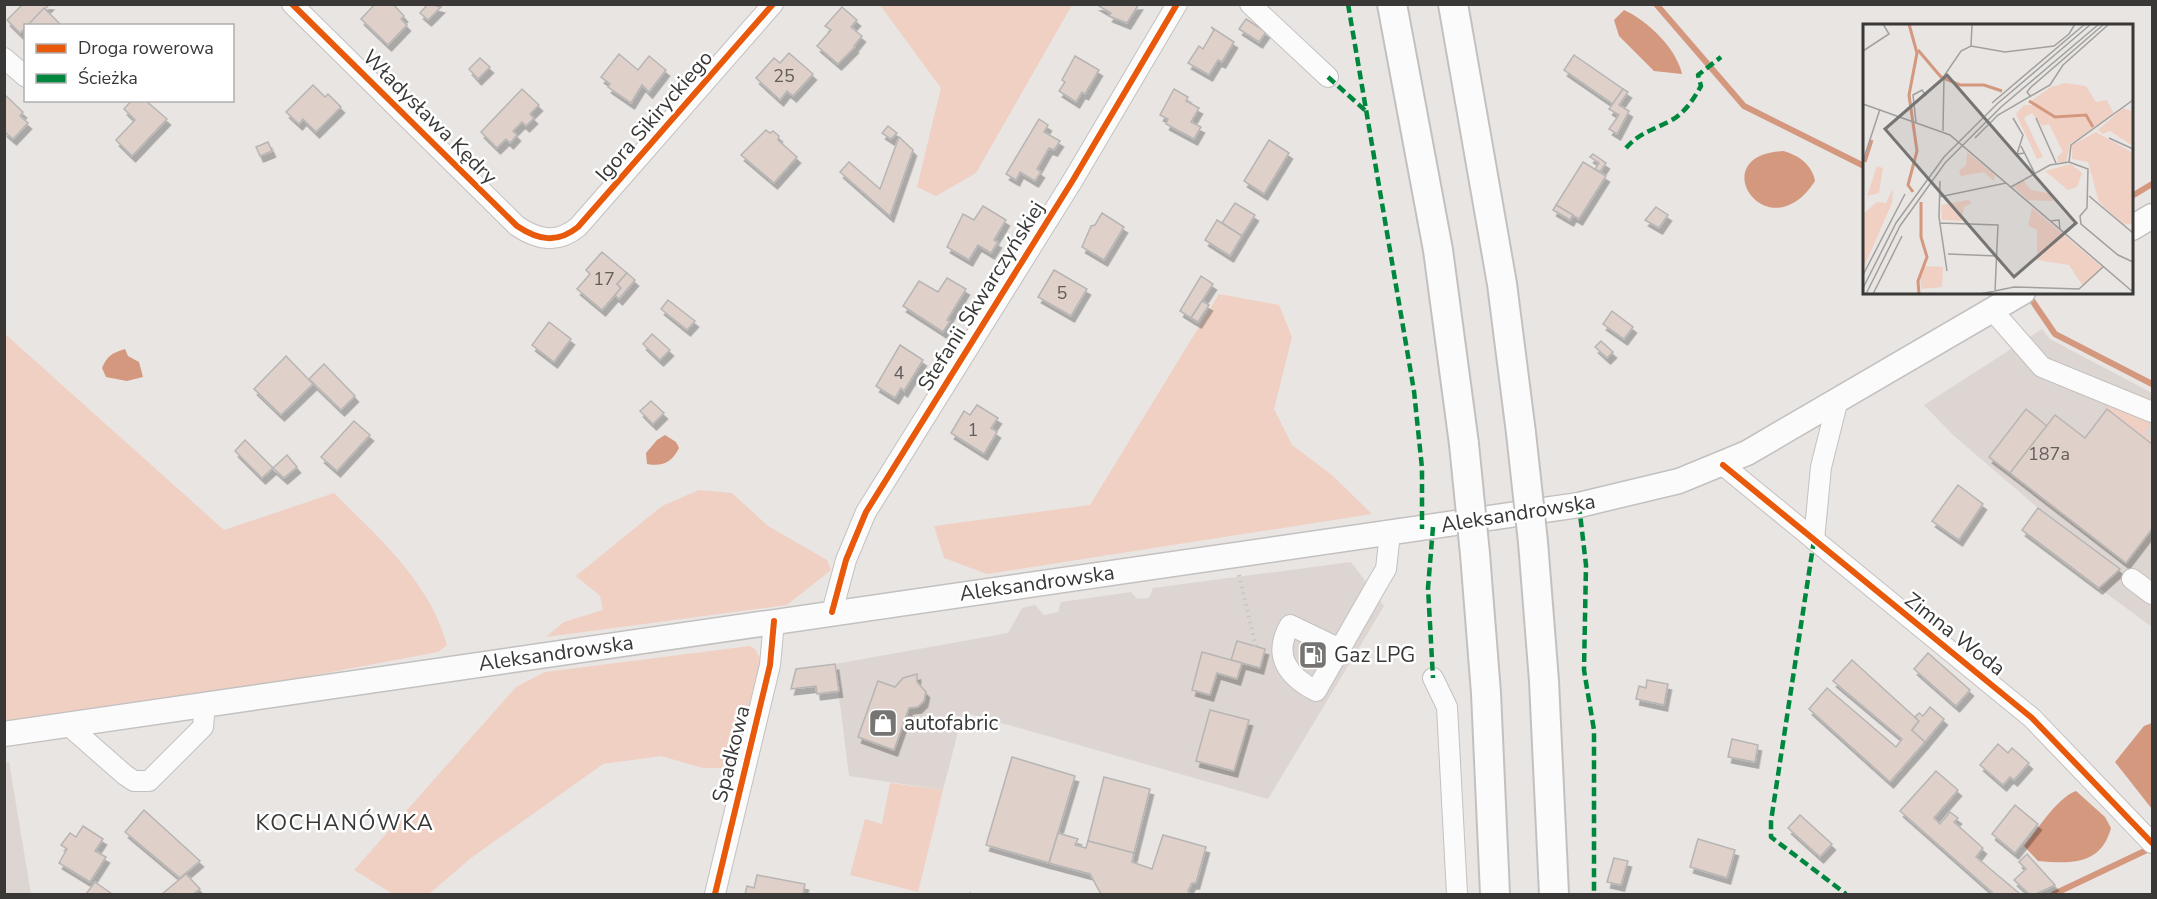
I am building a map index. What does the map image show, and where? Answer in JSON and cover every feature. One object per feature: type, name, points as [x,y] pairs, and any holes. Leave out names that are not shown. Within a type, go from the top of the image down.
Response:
[{"type":"highway","points":[[1392,4],[1438,250],[1464,444],[1486,693],[1495,894]]},
{"type":"highway","points":[[1453,4],[1477,130],[1502,284],[1521,433],[1533,542],[1545,693],[1554,894]]},
{"type":"main road","points":[[2133,227],[2152,216]]},
{"type":"main road","name":"Aleksandrowska","points":[[4,734],[1579,505],[1679,481],[1723,465],[1836,403],[2006,302]]},
{"type":"street","name":"Igora Sikiryckiego","points":[[552,240],[578,227],[773,4]]},
{"type":"street","name":"Stefanii Skwarczyńskiej","points":[[832,612],[846,560],[866,512],[1072,180],[1177,4]]},
{"type":"street","points":[[1250,4],[1328,77]]},
{"type":"street","name":"Władysława Kędry","points":[[295,6],[517,226],[534,236],[552,240]]},
{"type":"street","points":[[4,58],[24,75]]},
{"type":"street","points":[[2006,302],[2042,367],[2152,412]]},
{"type":"street","points":[[1814,540],[1821,467],[1836,403]]},
{"type":"street","name":"Zimna Woda","points":[[1723,465],[2024,711],[2152,843]]},
{"type":"street","points":[[1340,649],[1386,569],[1390,533]]},
{"type":"street","points":[[2132,579],[2152,594]]},
{"type":"street","name":"Spadkowa","points":[[715,894],[770,665],[774,621]]},
{"type":"street","points":[[1433,678],[1447,707],[1457,894]]},
{"type":"street","points":[[68,725],[125,775],[134,781],[149,781],[203,727],[205,705]]},
{"type":"path","points":[[1235,554],[1256,647]]},
{"type":"shaded area","points":[[880,5],[1072,5],[976,173],[936,196],[917,187],[941,88]]},
{"type":"shaded area","points":[[1624,10],[1660,36],[1674,55],[1682,74],[1654,71],[1619,36],[1614,20]]},
{"type":"shaded area","points":[[1783,151],[1804,162],[1811,170],[1815,181],[1797,201],[1779,208],[1763,205],[1751,195],[1745,181],[1747,168],[1759,156]]},
{"type":"shaded area","points":[[1219,294],[1279,305],[1292,337],[1274,409],[1292,445],[1332,475],[1372,514],[987,574],[944,558],[934,526],[1090,505]]},
{"type":"shaded area","points":[[2042,329],[2050,339],[2152,393],[2152,627],[2099,588],[2120,569],[2038,508],[1953,435],[1924,405]]},
{"type":"shaded area","points":[[4,333],[224,530],[334,493],[401,562],[428,601],[447,645],[438,652],[240,689],[5,723]]},
{"type":"shaded area","points":[[125,349],[128,356],[139,362],[143,377],[127,381],[106,377],[102,368],[108,358]]},
{"type":"shaded area","points":[[2112,402],[2152,420],[2144,434],[2152,440],[2152,444],[2107,409]]},
{"type":"shaded area","points":[[665,435],[676,442],[679,448],[676,453],[662,464],[647,464],[646,453],[657,440]]},
{"type":"shaded area","points":[[699,490],[732,493],[768,526],[827,560],[831,570],[787,605],[546,637],[564,622],[603,610],[600,596],[576,576],[662,506]]},
{"type":"shaded area","points":[[1351,562],[1384,606],[1268,799],[963,712],[943,790],[849,776],[835,664],[1008,633],[1022,608],[1035,605],[1044,615],[1058,612],[1061,602],[1131,592],[1137,599],[1149,598],[1153,588]]},
{"type":"shaded area","points":[[750,646],[756,650],[762,664],[739,768],[703,768],[661,756],[603,764],[471,858],[429,894],[393,894],[354,870],[516,687],[545,672]]},
{"type":"shaded area","points":[[2152,723],[2152,809],[2115,762],[2144,726]]},
{"type":"shaded area","points":[[9,762],[31,894],[5,894],[4,763]]},
{"type":"shaded area","points":[[890,783],[943,790],[918,892],[850,875],[865,819],[882,824]]},
{"type":"shaded area","points":[[2076,791],[2105,817],[2111,828],[2106,840],[2100,849],[2083,860],[2038,861],[2024,846],[2055,807]]},
{"type":"building","points":[[23,4],[50,4],[29,24],[24,24],[24,29],[20,33],[7,20]]},
{"type":"building","points":[[375,4],[393,4],[404,16],[401,19],[407,25],[388,45],[361,19]]},
{"type":"building","points":[[428,4],[441,7],[428,20],[420,13]]},
{"type":"building","points":[[1139,4],[1127,23],[1109,16],[1111,13],[1097,5]]},
{"type":"building","points":[[842,7],[857,20],[851,27],[862,36],[855,47],[838,64],[817,46],[831,30],[825,26]]},
{"type":"building","points":[[44,8],[60,24],[29,24]]},
{"type":"building","points":[[1246,19],[1266,32],[1259,42],[1239,29]]},
{"type":"building","points":[[1211,27],[1234,42],[1222,62],[1218,60],[1209,75],[1188,63],[1199,46],[1203,49],[1214,30]]},
{"type":"building","points":[[789,53],[813,74],[793,96],[787,91],[780,100],[756,78],[774,58],[780,63]]},
{"type":"building","points":[[619,54],[638,70],[649,56],[666,70],[649,92],[642,85],[631,103],[608,87],[610,84],[601,77]]},
{"type":"building","points":[[1574,55],[1623,89],[1613,104],[1564,70]]},
{"type":"building","points":[[1075,56],[1099,70],[1085,94],[1082,92],[1076,102],[1059,91],[1065,82],[1062,80]]},
{"type":"building","points":[[480,58],[490,67],[478,79],[469,69]]},
{"type":"building","points":[[313,85],[325,97],[328,94],[341,107],[316,132],[303,119],[299,124],[286,112]]},
{"type":"building","points":[[522,89],[539,105],[530,114],[534,118],[526,126],[522,122],[513,131],[517,135],[510,143],[506,139],[497,148],[481,132]]},
{"type":"building","points":[[1174,89],[1188,97],[1186,101],[1199,108],[1191,122],[1201,127],[1194,139],[1166,124],[1168,119],[1160,115]]},
{"type":"building","points":[[1623,89],[1628,92],[1619,105],[1629,111],[1617,134],[1609,129],[1619,115],[1609,109]]},
{"type":"building","points":[[4,94],[23,112],[20,116],[28,123],[13,139],[4,131]]},
{"type":"building","points":[[130,102],[147,102],[167,119],[132,156],[116,140],[135,120],[124,109]]},
{"type":"building","points":[[1039,119],[1048,125],[1044,132],[1060,141],[1054,150],[1049,148],[1037,169],[1041,172],[1035,181],[1020,172],[1016,180],[1006,174]]},
{"type":"building","points":[[888,126],[897,133],[891,139],[882,133]]},
{"type":"building","points":[[766,130],[770,133],[773,131],[779,136],[778,140],[797,157],[774,183],[741,155]]},
{"type":"building","points":[[899,137],[913,150],[890,216],[840,172],[849,162],[880,189]]},
{"type":"building","points":[[1269,140],[1289,153],[1264,194],[1244,181]]},
{"type":"building","points":[[268,142],[272,151],[260,156],[256,147]]},
{"type":"building","points":[[1593,154],[1606,163],[1600,172],[1595,169],[1599,163],[1590,157]]},
{"type":"building","points":[[1583,162],[1606,176],[1579,219],[1556,205]]},
{"type":"building","points":[[1235,203],[1255,215],[1242,236],[1222,223]]},
{"type":"building","points":[[1556,205],[1573,215],[1570,220],[1553,210]]},
{"type":"building","points":[[983,206],[1006,220],[994,240],[998,242],[991,253],[978,245],[969,260],[947,247],[963,214],[974,220]]},
{"type":"building","points":[[1656,207],[1668,215],[1659,228],[1645,220]]},
{"type":"building","points":[[1102,213],[1124,227],[1104,260],[1082,247],[1091,226],[1095,225]]},
{"type":"building","points":[[1217,220],[1242,236],[1230,256],[1205,240]]},
{"type":"building","points":[[602,252],[627,273],[617,284],[621,288],[602,310],[577,289],[590,274],[586,270]]},
{"type":"building","points":[[1054,270],[1087,289],[1071,316],[1038,297]]},
{"type":"building","points":[[627,273],[635,280],[619,299],[615,295],[621,288],[617,284]]},
{"type":"building","points":[[1201,276],[1213,284],[1191,318],[1180,311]]},
{"type":"building","points":[[947,278],[966,289],[947,320],[950,321],[943,332],[903,306],[919,281],[938,292]]},
{"type":"building","points":[[668,300],[695,321],[687,330],[661,309]]},
{"type":"building","points":[[1202,301],[1209,305],[1198,322],[1191,318]]},
{"type":"building","points":[[1612,311],[1633,327],[1624,339],[1603,324]]},
{"type":"building","points":[[549,322],[571,339],[554,362],[532,345]]},
{"type":"building","points":[[652,334],[670,350],[660,360],[643,344]]},
{"type":"building","points":[[1601,341],[1613,352],[1607,358],[1595,347]]},
{"type":"building","points":[[900,345],[923,360],[904,391],[901,388],[895,398],[876,386]]},
{"type":"building","points":[[286,356],[313,384],[281,415],[254,389]]},
{"type":"building","points":[[324,364],[355,396],[341,410],[309,379]]},
{"type":"building","points":[[651,401],[664,413],[653,424],[640,411]]},
{"type":"building","points":[[977,405],[998,418],[991,428],[997,432],[984,454],[951,433],[964,411],[970,415]]},
{"type":"building","points":[[2026,409],[2047,426],[2010,473],[1989,457]]},
{"type":"building","points":[[2107,409],[2152,444],[2152,529],[2126,563],[2010,473],[2055,415],[2085,438]]},
{"type":"building","points":[[354,421],[370,435],[337,471],[321,457]]},
{"type":"building","points":[[245,440],[273,468],[262,478],[235,451]]},
{"type":"building","points":[[287,455],[297,467],[284,478],[273,468]]},
{"type":"building","points":[[1958,485],[1983,504],[1959,540],[1932,521]]},
{"type":"building","points":[[2038,508],[2120,569],[2099,588],[2022,530]]},
{"type":"building","points":[[1237,641],[1265,649],[1260,668],[1231,660]]},
{"type":"building","points":[[1202,652],[1242,663],[1237,679],[1217,673],[1210,695],[1192,690]]},
{"type":"building","points":[[1928,653],[1970,690],[1956,706],[1914,669]]},
{"type":"building","points":[[1852,660],[1919,721],[1912,730],[1925,742],[1890,782],[1809,709],[1827,688],[1896,747],[1902,739],[1833,681]]},
{"type":"building","points":[[835,664],[839,691],[817,694],[816,686],[791,689],[796,669]]},
{"type":"building","name":"autofabric","points":[[917,674],[917,682],[926,692],[924,701],[918,707],[909,708],[894,750],[858,737],[878,681],[895,687],[903,678]]},
{"type":"building","points":[[1647,680],[1668,684],[1664,705],[1636,699],[1639,686],[1646,688]]},
{"type":"building","points":[[1930,707],[1944,719],[1925,742],[1912,730],[1919,721],[1915,717],[1919,713],[1923,716]]},
{"type":"building","points":[[1210,710],[1249,720],[1234,771],[1196,761]]},
{"type":"building","points":[[1732,739],[1758,745],[1755,762],[1728,757]]},
{"type":"building","points":[[1998,744],[2008,753],[2012,748],[2029,763],[2014,780],[2010,777],[2003,785],[1980,765]]},
{"type":"building","points":[[1012,757],[1075,776],[1049,863],[986,845]]},
{"type":"building","points":[[1936,771],[1958,790],[1934,818],[1940,824],[1950,812],[1958,818],[1954,822],[1983,848],[1976,857],[2020,894],[1994,894],[1900,811]]},
{"type":"building","points":[[1104,777],[1150,789],[1134,853],[1088,841]]},
{"type":"building","points":[[2015,805],[2038,824],[2015,853],[1992,834]]},
{"type":"building","points":[[144,810],[200,861],[180,878],[125,832]]},
{"type":"building","points":[[1800,815],[1832,844],[1820,857],[1788,828]]},
{"type":"building","points":[[83,826],[103,839],[95,851],[106,857],[90,882],[59,863],[67,849],[61,845],[70,833],[76,837]]},
{"type":"building","points":[[1058,833],[1078,839],[1075,845],[1086,848],[1088,841],[1134,853],[1132,862],[1152,869],[1163,835],[1206,847],[1196,883],[1192,883],[1188,891],[1190,894],[1101,894],[1090,874],[1049,863]]},
{"type":"building","points":[[1698,839],[1735,850],[1727,878],[1690,867]]},
{"type":"building","points":[[2027,854],[2055,885],[2036,894],[2029,894],[2014,880],[2026,869],[2019,862]]},
{"type":"building","points":[[1614,858],[1628,861],[1621,885],[1607,882]]},
{"type":"building","points":[[186,874],[200,889],[193,894],[162,894]]},
{"type":"building","points":[[757,875],[805,884],[803,894],[745,894],[747,886],[754,888]]},
{"type":"building","points":[[95,882],[112,894],[86,894]]},
{"type":"waterway","name":"Zimna Woda","points":[[1656,4],[1744,106],[1863,166]]},
{"type":"waterway","points":[[2133,195],[2152,184]]},
{"type":"waterway","name":"Zimna Woda","points":[[2028,294],[2055,334],[2152,384]]},
{"type":"waterway","points":[[2054,894],[2151,848]]},
{"type":"marked path","points":[[1348,4],[1414,391],[1422,468],[1422,529]]},
{"type":"marked path","points":[[1626,148],[1641,135],[1670,121],[1684,110],[1701,86],[1698,75],[1721,57]]},
{"type":"marked path","points":[[1328,77],[1367,112]]},
{"type":"marked path","points":[[1579,505],[1586,565],[1584,670],[1594,730],[1594,894]]},
{"type":"marked path","points":[[1433,527],[1428,588],[1433,678]]},
{"type":"marked path","points":[[1814,540],[1771,821],[1771,837],[1846,894]]},
{"type":"cycle path","points":[[292,4],[517,226],[532,234],[548,238],[563,236],[578,227],[773,4]]},
{"type":"cycle path","points":[[832,612],[846,560],[866,512],[1073,180],[1177,4]]},
{"type":"cycle path","points":[[1723,465],[2032,718],[2152,843]]},
{"type":"cycle path","points":[[715,894],[770,665],[774,621]]},
{"type":"place","name":"Gaz LPG","points":[[1313,655]]},
{"type":"place","name":"autofabric","points":[[883,723]]},
{"type":"district","name":"KOCHANÓWKA","points":[[345,822]]}]
